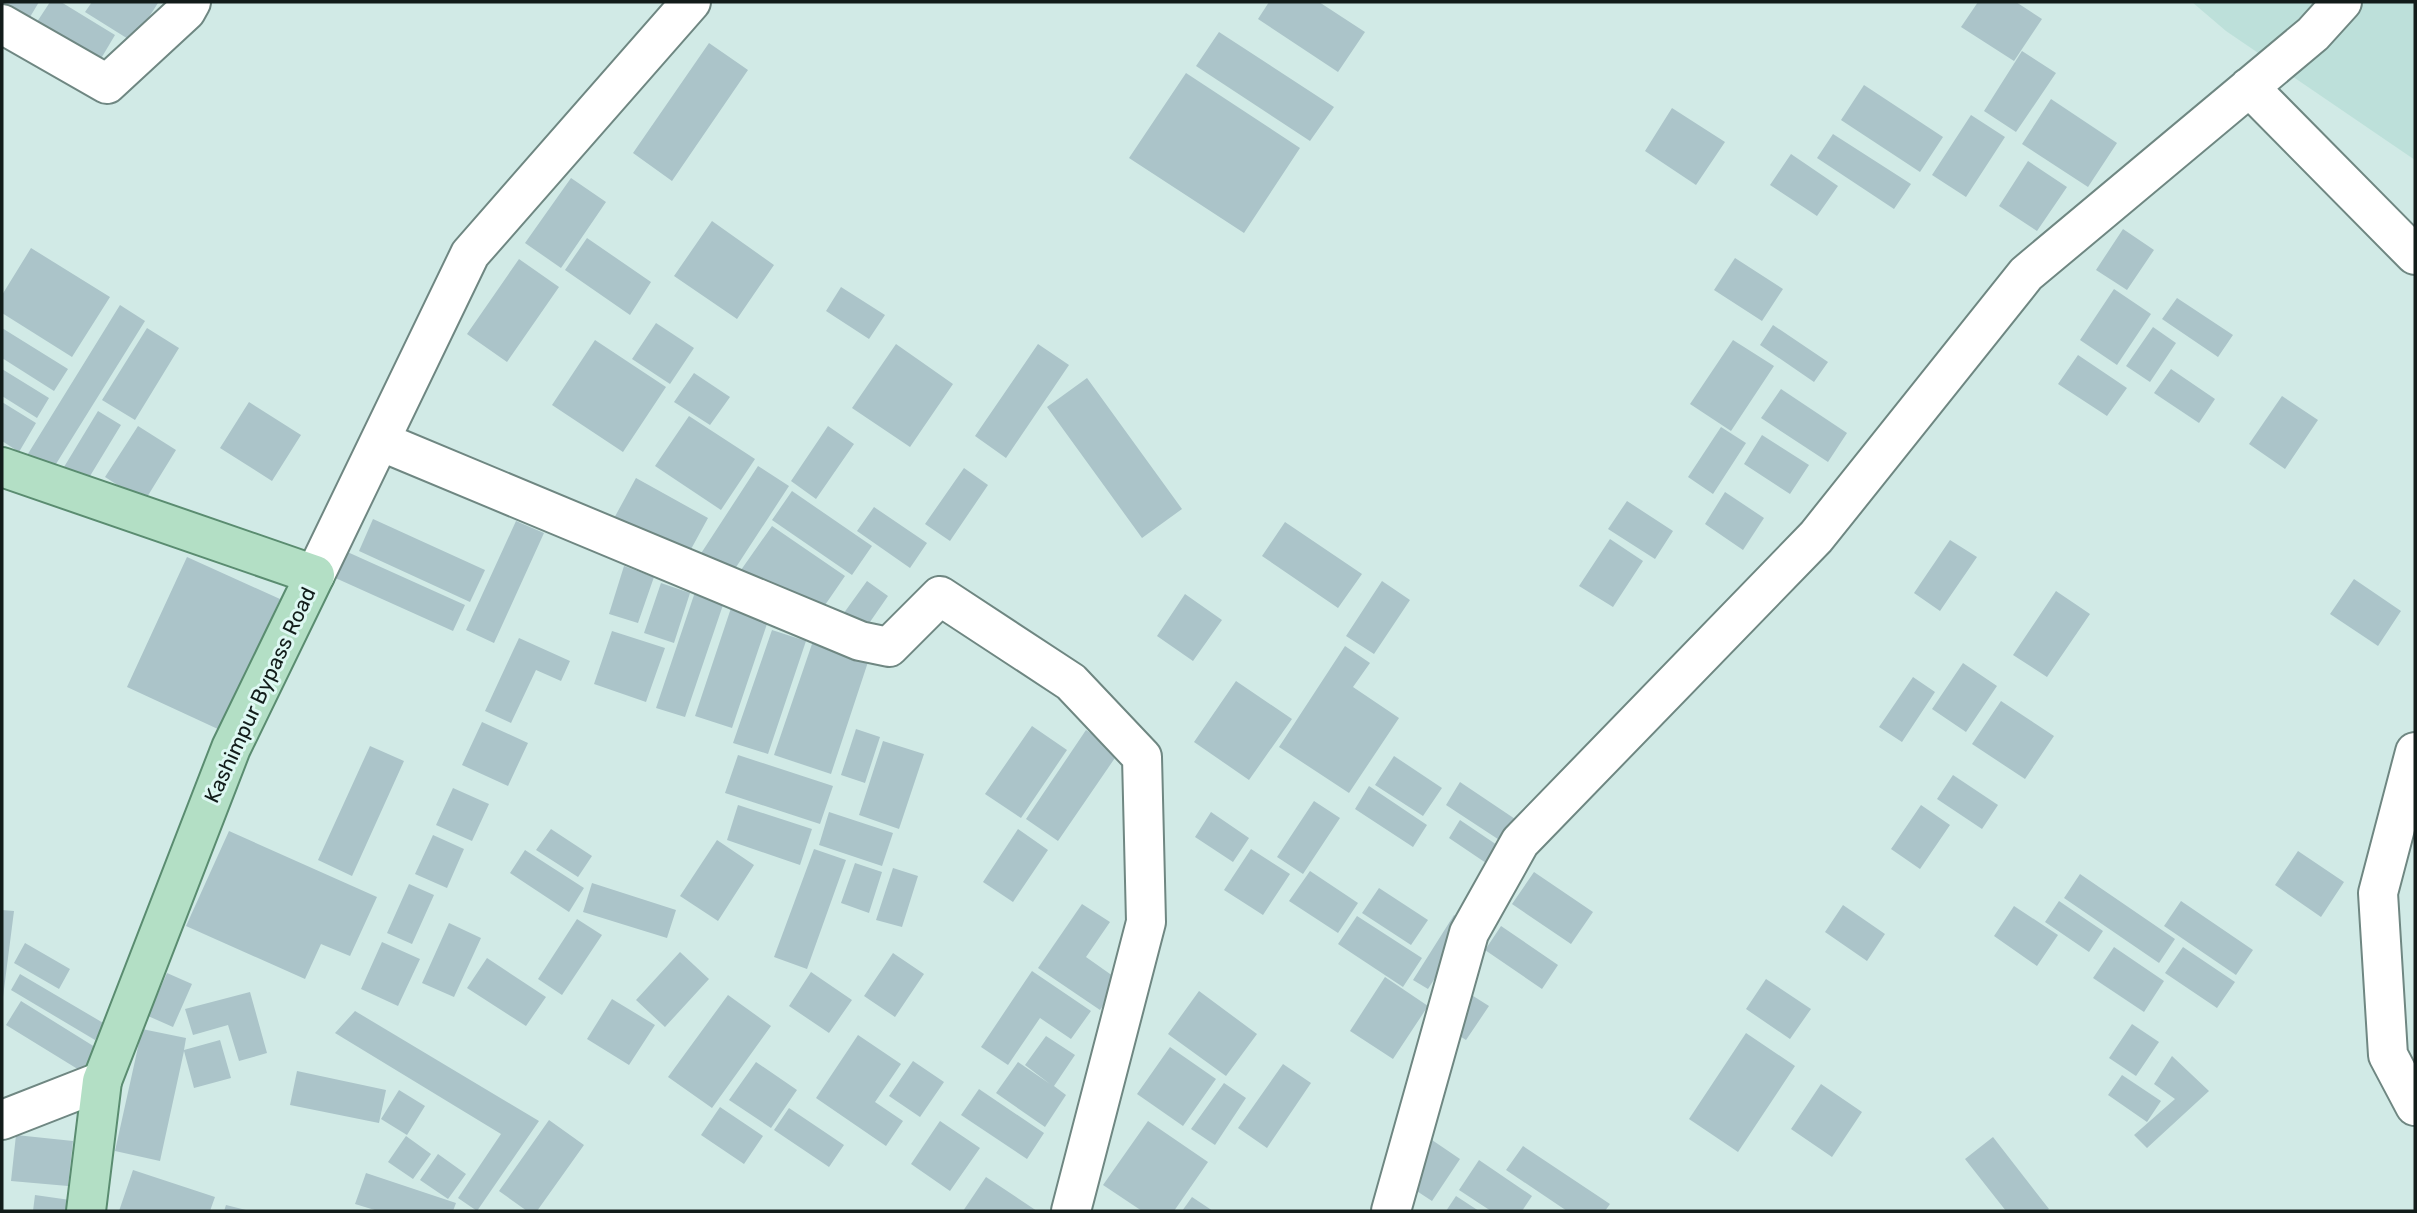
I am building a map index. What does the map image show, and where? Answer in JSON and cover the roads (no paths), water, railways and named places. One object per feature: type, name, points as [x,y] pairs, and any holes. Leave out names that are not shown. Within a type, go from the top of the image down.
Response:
[{"type":"main road","name":"Kashimpur Bypass Road","points":[[2,467],[315,575],[231,748],[103,1081],[86,1211]]},
{"type":"street","points":[[2,24],[107,84],[186,11],[191,2]]},
{"type":"street","points":[[315,575],[470,254],[691,2]]},
{"type":"street","points":[[1391,1211],[1469,933],[1520,842],[1816,537],[2026,274],[2313,34],[2342,2]]},
{"type":"street","points":[[2249,88],[2415,255]]},
{"type":"street","points":[[380,442],[860,641],[889,647],[940,596],[1071,682],[1142,757],[1146,922],[1071,1211]]},
{"type":"street","points":[[2415,752],[2378,893],[2388,1055],[2415,1105]]},
{"type":"street","points":[[2,1120],[103,1081]]}]
